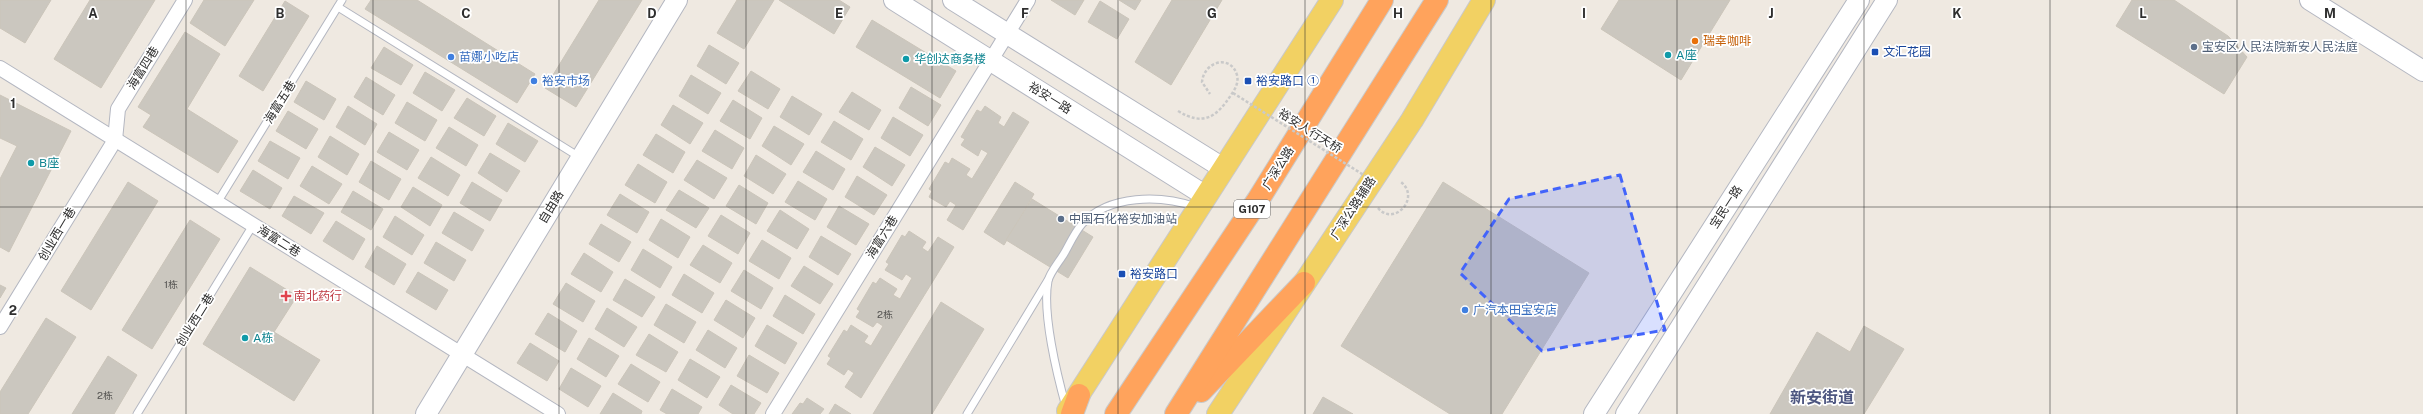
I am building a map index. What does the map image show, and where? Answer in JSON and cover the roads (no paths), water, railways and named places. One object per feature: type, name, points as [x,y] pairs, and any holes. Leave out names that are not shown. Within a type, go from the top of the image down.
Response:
[{"type":"highway","name":"广深公路","points":[[1116,414],[1258,200],[1382,0]]},
{"type":"highway","points":[[1176,414],[1437,0]]},
{"type":"highway","points":[[1180,414],[1304,283]]},
{"type":"main road","name":"自由路","points":[[426,414],[676,0]]},
{"type":"main road","name":"裕安一路","points":[[894,0],[991,61],[1202,202]]},
{"type":"main road","points":[[953,0],[1223,168]]},
{"type":"main road","points":[[1071,409],[1223,168],[1332,0]]},
{"type":"main road","name":"广深公路辅路","points":[[1218,414],[1412,120],[1484,0]]},
{"type":"main road","name":"宝民一路","points":[[1594,414],[1859,0]]},
{"type":"main road","points":[[1626,414],[1887,0]]},
{"type":"main road","points":[[2310,0],[2423,70]]},
{"type":"street","name":"海富四巷","points":[[115,140],[118,109],[185,0]]},
{"type":"street","name":"海富六巷","points":[[774,414],[1028,0]]},
{"type":"street","name":"海富二巷","points":[[0,68],[558,414]]},
{"type":"street","name":"创业西一巷","points":[[0,327],[115,140]]},
{"type":"lane","name":"海富五巷","points":[[217,203],[342,0]]},
{"type":"lane","points":[[338,7],[581,158]]},
{"type":"lane","points":[[967,414],[1082,224],[1112,206],[1146,198],[1181,202],[1202,202]]},
{"type":"lane","name":"创业西二巷","points":[[137,414],[254,226]]},
{"type":"lane","points":[[1048,280],[1052,347],[1071,409]]},
{"type":"place","name":"瑞幸咖啡","points":[[1695,41]]},
{"type":"place","name":"宝安区人民法院新安人民法庭","points":[[2194,47]]},
{"type":"place","name":"文汇花园","points":[[1875,52]]},
{"type":"place","name":"A座","points":[[1668,55]]},
{"type":"place","name":"苗娜小吃店","points":[[451,57]]},
{"type":"place","name":"华创达商务楼","points":[[906,59]]},
{"type":"place","name":"裕安市场","points":[[534,81]]},
{"type":"place","name":"裕安路口 ①","points":[[1248,81]]},
{"type":"place","name":"B座","points":[[31,163]]},
{"type":"place","name":"中国石化裕安加油站","points":[[1061,219]]},
{"type":"place","name":"裕安路口","points":[[1122,274]]},
{"type":"place","name":"南北药行","points":[[286,296]]},
{"type":"place","name":"广汽本田宝安店","points":[[1465,310]]},
{"type":"place","name":"A栋","points":[[245,338]]},
{"type":"district","name":"新安街道","points":[[1822,397]]}]
